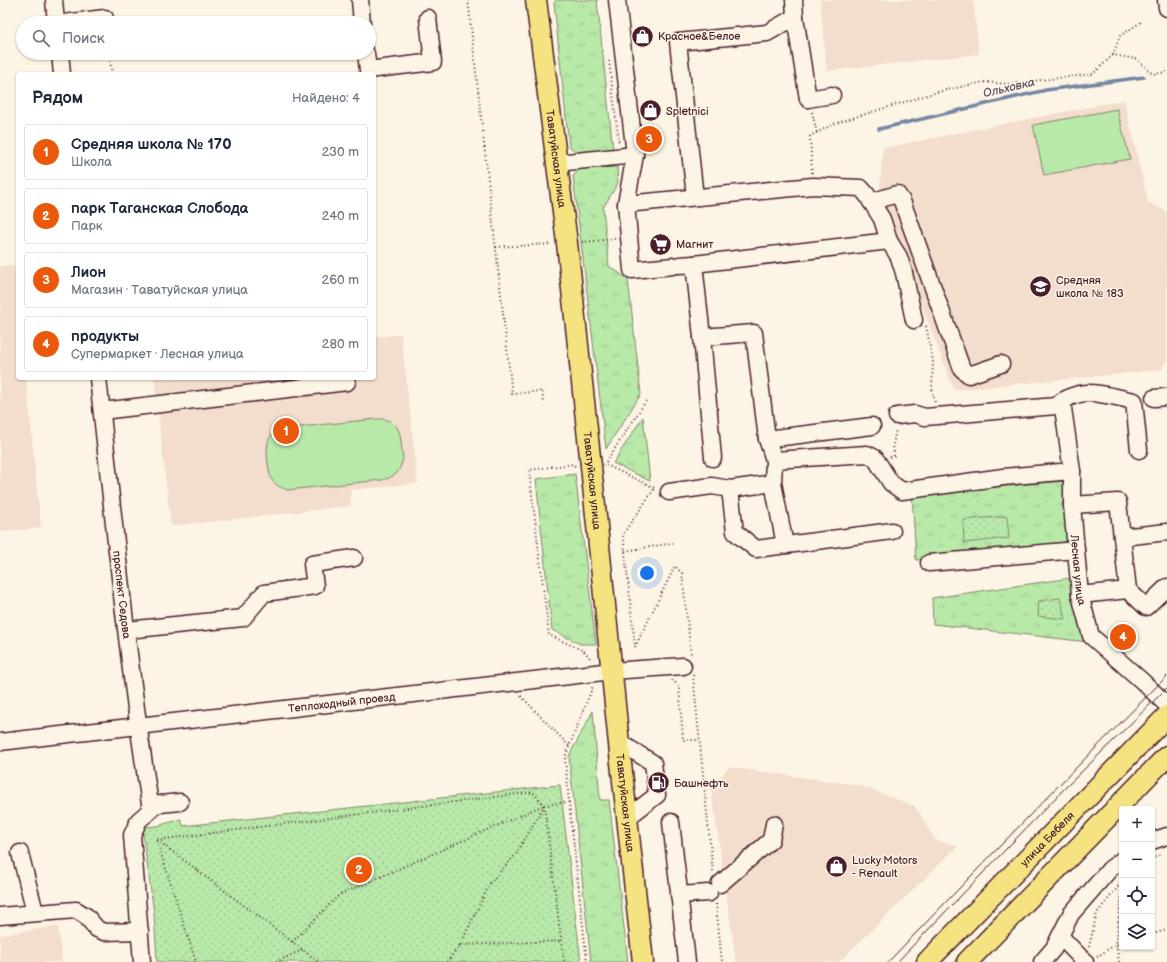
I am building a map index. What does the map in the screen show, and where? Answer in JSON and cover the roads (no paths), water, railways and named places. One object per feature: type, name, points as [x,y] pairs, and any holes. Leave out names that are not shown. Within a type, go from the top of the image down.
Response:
[{"type":"main road","name":"Таватуйская улица","points":[[536,0],[567,243],[643,962]]},
{"type":"main road","name":"улица Бебеля","points":[[927,962],[1167,716]]},
{"type":"main road","points":[[967,962],[1167,756]]},
{"type":"street","points":[[54,0],[55,16]]},
{"type":"street","points":[[360,0],[361,16]]},
{"type":"street","points":[[618,0],[628,156],[626,204],[632,270],[889,241]]},
{"type":"street","points":[[794,0],[795,17],[808,99],[832,95]]},
{"type":"street","points":[[1166,0],[1167,8]]},
{"type":"street","points":[[695,197],[678,42],[767,33],[795,17]]},
{"type":"street","points":[[367,60],[368,70],[433,62],[428,18]]},
{"type":"street","points":[[61,60],[62,72]]},
{"type":"street","points":[[557,163],[628,156]]},
{"type":"street","points":[[626,204],[813,186],[861,188],[882,219],[889,241],[899,257],[914,320]]},
{"type":"street","points":[[871,202],[897,194],[902,201],[962,369],[969,375],[1001,364]]},
{"type":"street","points":[[682,265],[702,337],[713,458]]},
{"type":"street","points":[[702,337],[754,333],[767,439],[774,460],[773,483],[785,545]]},
{"type":"street","name":"проспект Седова","points":[[98,380],[127,630],[151,808]]},
{"type":"street","points":[[102,410],[347,382]]},
{"type":"street","points":[[897,416],[915,414],[925,417],[1056,406],[1062,401],[1076,394],[1092,392],[1134,401],[1139,450]]},
{"type":"street","name":"Лесная улица","points":[[1062,401],[1072,471],[1072,505],[1080,595],[1091,636],[1167,705]]},
{"type":"street","points":[[767,439],[872,426]]},
{"type":"street","points":[[774,460],[867,454],[875,458],[891,483],[902,491],[1003,477],[1072,471]]},
{"type":"street","points":[[668,492],[712,486],[730,489],[773,483]]},
{"type":"street","points":[[730,489],[735,532],[756,549],[892,531]]},
{"type":"street","points":[[1072,505],[1118,502],[1128,590],[1146,607],[1167,586]]},
{"type":"street","points":[[1122,537],[1167,532]]},
{"type":"street","points":[[929,563],[1076,550]]},
{"type":"street","points":[[127,630],[243,618],[264,593],[315,586],[312,564],[354,558]]},
{"type":"street","points":[[1080,595],[1128,590]]},
{"type":"street","name":"Теплоходный проезд","points":[[0,742],[612,671],[689,665]]},
{"type":"street","points":[[619,742],[653,763],[657,795],[627,818]]},
{"type":"street","points":[[142,962],[132,835],[139,820],[151,808],[180,802]]},
{"type":"street","points":[[671,822],[687,962]]},
{"type":"street","points":[[680,896],[714,888],[771,840],[774,824]]},
{"type":"street","points":[[1155,840],[1167,836]]},
{"type":"street","points":[[20,853],[35,912]]},
{"type":"street","points":[[1042,962],[1054,948],[1071,914],[1110,869],[1119,862]]},
{"type":"street","points":[[0,916],[35,912],[76,910],[86,916],[97,929],[104,932],[140,931]]},
{"type":"street","points":[[1060,936],[1089,957]]},
{"type":"waterway","name":"Ольховка","points":[[879,129],[1046,90],[1144,77]]},
{"type":"tram line","points":[[888,962],[1167,676]]},
{"type":"tram line","points":[[897,962],[1063,790],[1167,688]]},
{"type":"place","name":"Красное&Белое","points":[[642,36]]},
{"type":"place","name":"Spletnici","points":[[650,111]]},
{"type":"place","name":"Лион","points":[[649,139]]},
{"type":"place","name":"Магнит","points":[[660,244]]},
{"type":"place","name":"Средняя школа № 183","points":[[1041,286]]},
{"type":"place","name":"Средняя школа № 170","points":[[286,431]]},
{"type":"place","name":"продукты","points":[[1123,637]]},
{"type":"place","name":"Башнефть","points":[[658,783]]},
{"type":"place","name":"Lucky Motors - Renault","points":[[836,866]]},
{"type":"place","name":"парк Таганская Слобода","points":[[359,870]]}]
